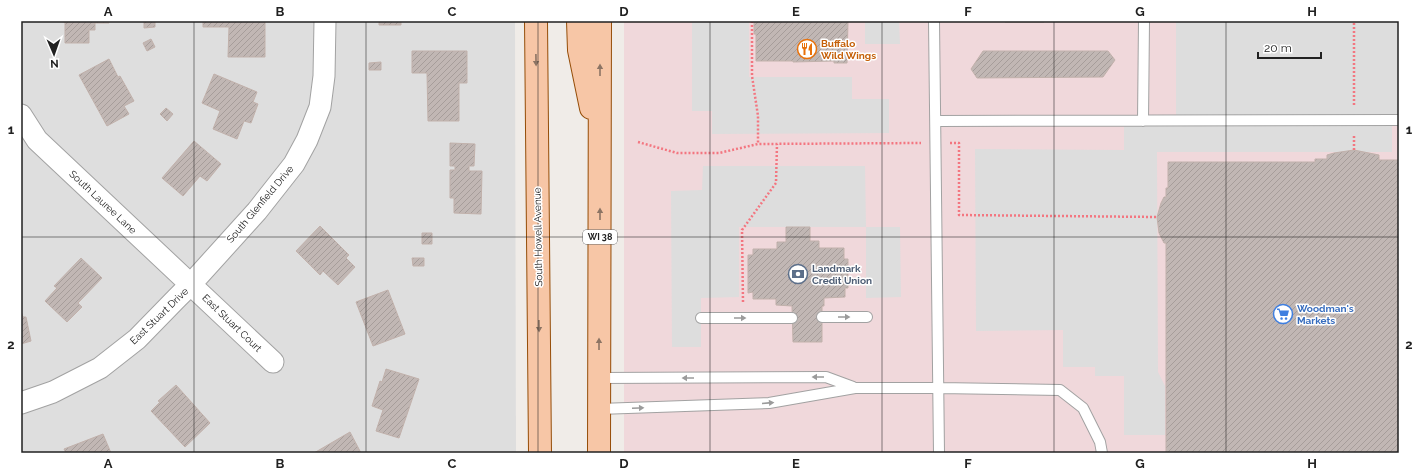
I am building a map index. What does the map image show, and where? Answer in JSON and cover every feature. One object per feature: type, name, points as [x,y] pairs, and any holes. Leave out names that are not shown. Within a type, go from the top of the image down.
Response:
[{"type":"main road","name":"South Howell Avenue","points":[[536,21],[540,453]]},
{"type":"main road","points":[[578,21],[578,50],[600,150]]},
{"type":"main road","name":"WI 38","points":[[599,453],[600,21]]},
{"type":"street","name":"South Glenfield Drive","points":[[191,284],[257,211],[294,164],[307,140],[320,108],[324,76],[324,21]]},
{"type":"street","name":"South Lauree Lane","points":[[21,115],[37,140],[191,284]]},
{"type":"street","name":"East Stuart Court","points":[[191,284],[273,362]]},
{"type":"street","name":"East Stuart Drive","points":[[21,403],[53,392],[100,368],[137,339],[191,284]]},
{"type":"lane","points":[[934,21],[939,453]]},
{"type":"lane","points":[[1143,121],[1144,21]]},
{"type":"lane","points":[[936,121],[1399,120]]},
{"type":"lane","points":[[822,317],[867,317]]},
{"type":"lane","points":[[701,318],[792,318]]},
{"type":"lane","points":[[599,378],[826,377],[855,388]]},
{"type":"lane","points":[[599,409],[769,403],[855,388],[1060,390],[1083,408],[1100,442],[1102,453]]},
{"type":"path","points":[[752,21],[752,76],[758,116],[758,144]]},
{"type":"path","points":[[1354,21],[1354,150]]},
{"type":"path","points":[[638,142],[677,153],[719,153],[758,144],[959,143],[959,215],[1157,217]]},
{"type":"path","points":[[743,318],[742,230],[776,183],[777,144]]},
{"type":"shaded area","points":[[21,21],[515,21],[516,453],[21,453]]},
{"type":"shaded area","points":[[624,21],[1399,21],[1399,453],[624,453]]},
{"type":"shaded area","points":[[692,21],[749,21],[749,77],[852,77],[852,99],[889,99],[889,133],[712,134],[712,111],[692,111]]},
{"type":"shaded area","points":[[865,21],[899,21],[900,44],[865,44]]},
{"type":"shaded area","points":[[1176,21],[1399,21],[1399,120],[1392,121],[1392,152],[1157,152],[1158,372],[1165,386],[1165,435],[1124,435],[1124,376],[1095,376],[1095,367],[1063,367],[1063,330],[976,331],[975,149],[1124,150],[1124,121],[1176,120]]},
{"type":"shaded area","points":[[703,166],[865,166],[866,227],[739,227],[739,297],[701,298],[701,347],[672,347],[671,191],[702,190]]},
{"type":"shaded area","points":[[866,227],[900,227],[901,297],[866,298]]},
{"type":"building","points":[[59,21],[109,21],[109,23],[95,23],[95,30],[89,30],[89,43],[65,43],[65,22]]},
{"type":"building","points":[[144,21],[155,21],[155,27],[144,28]]},
{"type":"building","points":[[203,21],[265,21],[265,57],[228,57],[229,27],[203,27]]},
{"type":"building","points":[[379,21],[401,21],[401,25],[379,25]]},
{"type":"building","points":[[848,21],[847,63],[834,63],[834,61],[756,61],[756,34],[754,34],[754,22]]},
{"type":"building","points":[[1044,21],[1044,22],[1005,22]]},
{"type":"building","points":[[151,39],[155,47],[147,51],[143,43]]},
{"type":"building","points":[[412,51],[467,51],[467,83],[459,83],[459,121],[428,121],[427,73],[412,73]]},
{"type":"building","points":[[983,51],[1108,51],[1115,60],[1103,77],[977,78],[971,69]]},
{"type":"building","points":[[109,59],[118,77],[120,76],[134,101],[124,106],[129,114],[107,126],[79,75]]},
{"type":"building","points":[[381,62],[381,70],[369,70],[369,63]]},
{"type":"building","points":[[214,74],[257,92],[253,102],[258,104],[251,123],[244,121],[237,139],[213,129],[220,111],[202,103]]},
{"type":"building","points":[[166,108],[173,114],[167,121],[160,114]]},
{"type":"building","points":[[194,141],[221,164],[207,181],[200,176],[183,196],[162,178]]},
{"type":"building","points":[[450,143],[475,144],[474,166],[469,166],[469,171],[482,171],[481,214],[454,213],[454,198],[450,198],[450,170],[455,170],[455,166],[450,166]]},
{"type":"building","name":"Woodman's Markets","points":[[1354,150],[1379,155],[1379,160],[1399,160],[1399,453],[1166,453],[1166,243],[1164,243],[1159,233],[1157,217],[1161,203],[1164,197],[1166,197],[1166,188],[1168,188],[1168,162],[1315,162],[1315,159],[1327,159],[1327,155]]},
{"type":"building","points":[[320,226],[349,255],[346,258],[355,267],[338,285],[323,271],[320,275],[296,251]]},
{"type":"building","name":"Landmark Credit Union","points":[[786,227],[810,227],[810,241],[819,241],[819,248],[844,248],[844,259],[848,259],[848,288],[845,288],[845,297],[824,298],[824,306],[822,306],[822,342],[793,342],[792,306],[776,305],[776,299],[753,299],[753,292],[748,293],[748,255],[753,255],[753,249],[777,249],[777,242],[786,242]]},
{"type":"building","points":[[422,233],[432,233],[432,244],[422,244]]},
{"type":"building","points":[[81,258],[102,278],[78,303],[82,307],[67,322],[45,301],[57,288],[54,286]]},
{"type":"building","points":[[412,258],[424,258],[424,266],[413,266]]},
{"type":"building","points":[[388,290],[405,334],[373,346],[356,302]]},
{"type":"building","points":[[21,311],[23,317],[26,317],[31,341],[21,344]]},
{"type":"building","points":[[386,369],[419,379],[399,438],[376,431],[383,410],[372,406],[380,381],[382,382]]},
{"type":"building","points":[[176,385],[210,423],[185,447],[151,411],[160,402],[158,401]]},
{"type":"building","points":[[350,432],[361,453],[314,453]]},
{"type":"building","points":[[103,434],[111,453],[66,453],[64,449]]},
{"type":"place","name":"Buffalo Wild Wings","points":[[807,49]]},
{"type":"place","name":"Landmark Credit Union","points":[[798,274]]},
{"type":"place","name":"Woodman's Markets","points":[[1283,314]]}]
